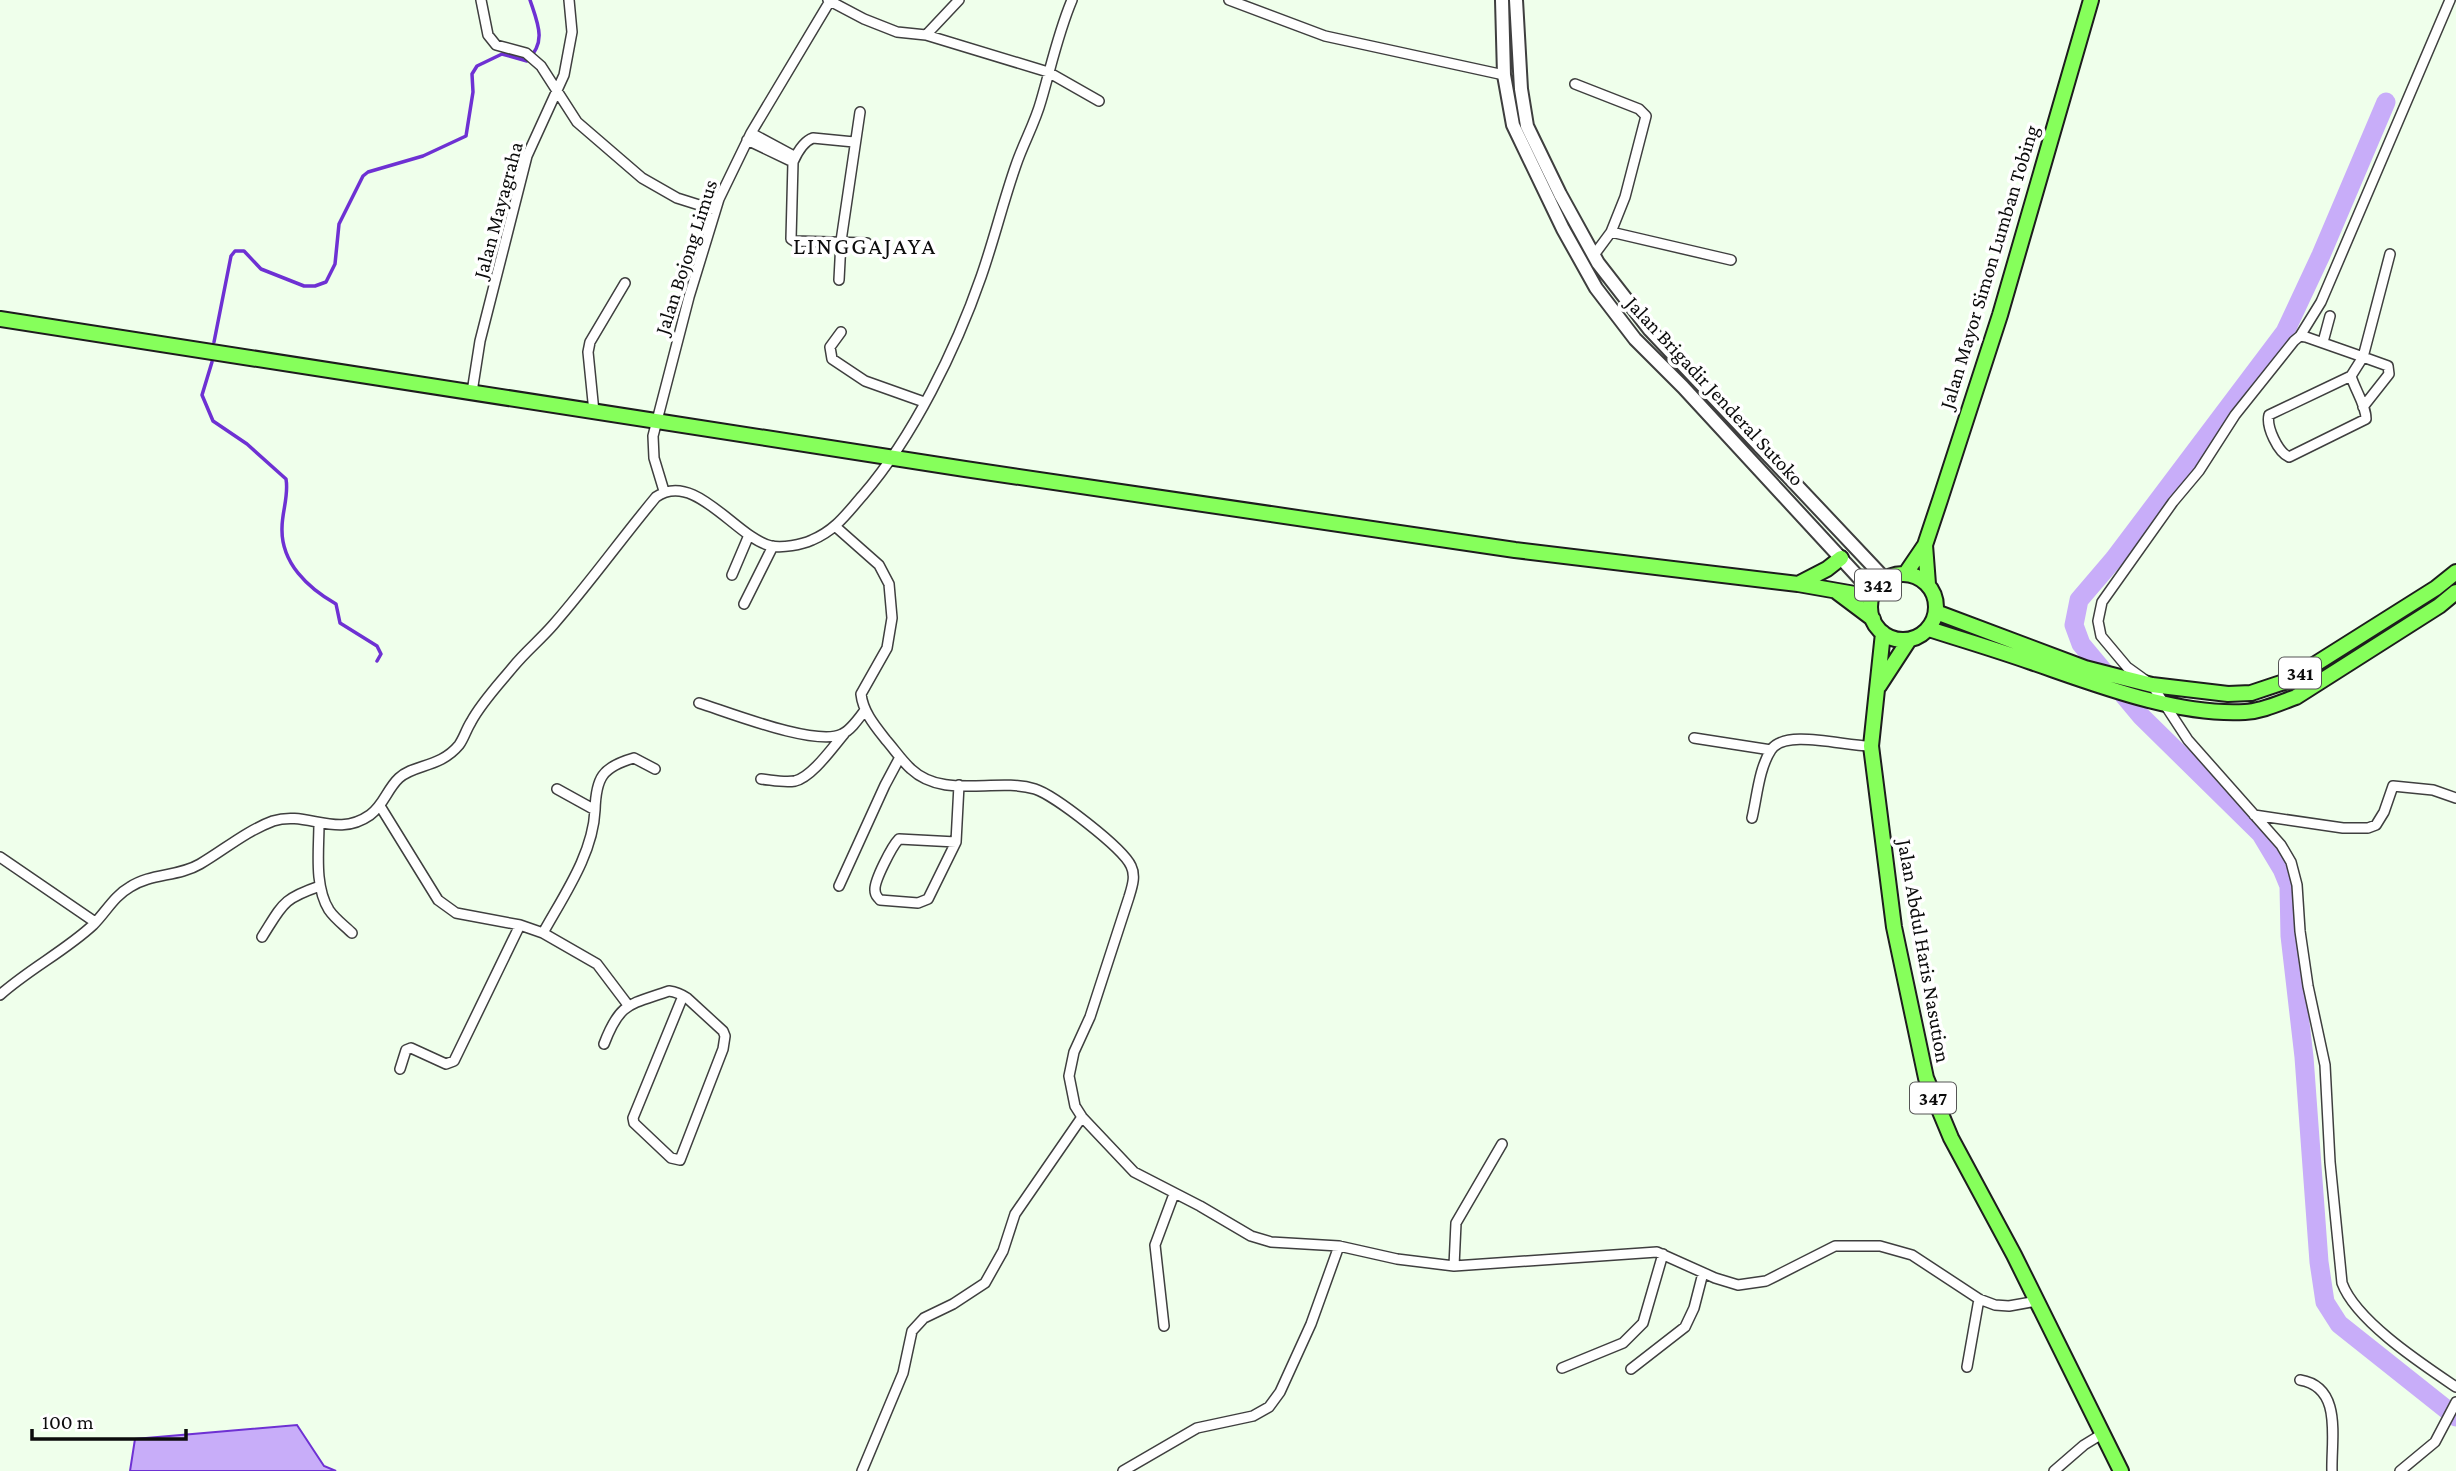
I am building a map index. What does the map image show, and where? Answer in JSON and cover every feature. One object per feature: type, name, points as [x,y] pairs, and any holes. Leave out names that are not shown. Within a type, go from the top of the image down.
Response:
[{"type":"main road","name":"Jalan Mayor Simon Lumban Tobing","points":[[1906,573],[1925,545],[2000,314],[2091,0]]},
{"type":"main road","points":[[0,319],[594,412],[1515,550],[1872,595]]},
{"type":"main road","name":"Jalan Mayor Simon Lumban Tobing","points":[[1925,545],[1928,584]]},
{"type":"main road","points":[[1798,584],[1818,575],[1842,558]]},
{"type":"main road","name":"341","points":[[1936,612],[2108,688],[2148,692],[2251,693],[2290,680],[2436,589],[2456,572]]},
{"type":"main road","name":"342","points":[[1883,633],[1873,620],[1870,608],[1872,595],[1885,579],[1895,575],[1906,573],[1920,576],[1936,598],[1936,612]]},
{"type":"main road","points":[[1836,591],[1873,620]]},
{"type":"main road","name":"341","points":[[1929,629],[2063,667],[2085,668],[2120,677],[2161,701],[2206,710],[2248,712],[2271,707],[2307,690],[2440,606],[2456,592]]},
{"type":"main road","points":[[1879,687],[1883,633],[1896,639],[1909,640],[1920,636],[1929,629],[1936,612]]},
{"type":"main road","points":[[1879,687],[1909,640]]},
{"type":"main road","name":"Jalan Abdul Haris Nasution","points":[[1879,687],[1872,719],[1871,746],[1894,927],[1926,1078],[1951,1138],[2037,1301],[2121,1471]]},
{"type":"street","points":[[481,0],[488,35],[495,45],[526,53],[535,60],[577,122],[642,178],[677,198],[715,211]]},
{"type":"street","name":"Jalan Mayagraha","points":[[472,392],[480,341],[527,156],[564,75],[572,32],[569,0]]},
{"type":"street","points":[[926,36],[959,0]]},
{"type":"street","points":[[0,995],[95,922],[129,887],[147,879],[176,875],[198,866],[262,825],[279,820],[303,819],[337,826],[352,824],[380,806],[401,775],[445,758],[458,746],[471,721],[514,666],[553,626],[656,497],[664,491],[698,497],[749,535],[773,546],[804,542],[836,527],[892,457],[942,368],[981,277],[1016,164],[1041,103],[1059,31],[1072,0]]},
{"type":"street","points":[[1229,0],[1325,36],[1504,75]]},
{"type":"street","name":"Jalan Brigadir Jenderal Sutoko","points":[[1502,0],[1504,75],[1513,125],[1554,197],[1596,288],[1635,339],[1842,558],[1872,595]]},
{"type":"street","points":[[1516,0],[1521,89],[1527,126],[1554,197],[1650,330],[1885,579]]},
{"type":"street","points":[[2148,692],[2101,636],[2098,621],[2102,602],[2173,502],[2199,471],[2235,415],[2300,336],[2321,302],[2450,0]]},
{"type":"street","points":[[829,1],[897,32],[926,36],[1048,72],[1100,101]]},
{"type":"street","name":"Jalan Bojong Limus","points":[[664,491],[654,458],[653,436],[689,297],[715,211],[749,136],[829,1]]},
{"type":"street","points":[[1575,84],[1639,109],[1646,116],[1625,197],[1611,232],[1594,256]]},
{"type":"street","points":[[839,280],[841,241],[860,112]]},
{"type":"street","points":[[749,136],[794,159]]},
{"type":"street","points":[[854,142],[807,139],[794,159],[791,239],[867,243]]},
{"type":"street","points":[[1611,232],[1731,260]]},
{"type":"street","points":[[2351,376],[2366,419],[2289,457],[2283,453],[2267,423],[2269,415],[2351,376],[2363,357],[2390,254]]},
{"type":"street","points":[[594,412],[588,352],[590,342],[625,283]]},
{"type":"street","points":[[2323,342],[2330,316]]},
{"type":"street","points":[[1635,339],[1650,330]]},
{"type":"street","points":[[841,332],[830,346],[832,359],[865,381],[924,402]]},
{"type":"street","points":[[2300,336],[2388,366],[2389,374],[2363,407]]},
{"type":"street","points":[[836,527],[879,565],[890,584],[891,632],[887,648],[861,694],[865,710],[900,757],[911,769],[937,783],[1018,785],[1047,794],[1108,840],[1131,866],[1134,879],[1129,897],[1090,1017],[1074,1052],[1069,1076],[1075,1106],[1082,1117],[1134,1172],[1261,1240],[1339,1246],[1397,1259],[1454,1266],[1657,1252],[1703,1273],[1738,1284],[1777,1277],[1835,1246],[1880,1246],[1912,1255],[1979,1298],[2003,1306],[2037,1301]]},
{"type":"street","points":[[732,575],[749,535]]},
{"type":"street","points":[[744,604],[773,546]]},
{"type":"street","points":[[2161,701],[2212,769],[2230,785],[2281,845],[2291,862],[2297,885],[2308,986],[2325,1065],[2330,1162],[2342,1283],[2347,1297],[2400,1346],[2456,1387]]},
{"type":"street","points":[[699,704],[752,722],[811,735],[844,734]]},
{"type":"street","points":[[761,779],[780,782],[803,778],[865,710]]},
{"type":"street","points":[[1694,738],[1771,750]]},
{"type":"street","points":[[1752,818],[1765,764],[1771,750],[1779,741],[1794,739],[1871,746]]},
{"type":"street","points":[[839,886],[900,757]]},
{"type":"street","points":[[542,933],[584,854],[595,825],[596,787],[603,774],[616,763],[634,758],[655,769]]},
{"type":"street","points":[[956,842],[899,839],[874,887],[877,897],[880,900],[918,903],[928,899],[956,842],[959,785]]},
{"type":"street","points":[[2254,815],[2356,829],[2376,825],[2384,812],[2392,787],[2395,786],[2433,790],[2456,798]]},
{"type":"street","points":[[557,789],[595,810]]},
{"type":"street","points":[[380,806],[438,900],[447,908],[456,913],[520,925],[542,933],[597,964],[628,1005]]},
{"type":"street","points":[[319,823],[320,886],[329,910],[352,933]]},
{"type":"street","points":[[0,857],[95,922]]},
{"type":"street","points":[[262,937],[282,905],[294,895],[320,886]]},
{"type":"street","points":[[400,1069],[406,1050],[411,1048],[446,1064],[454,1061],[520,925]]},
{"type":"street","points":[[604,1044],[618,1013],[628,1005],[669,992],[683,996],[723,1031],[725,1042],[682,1157],[676,1161],[634,1123],[633,1118],[683,996]]},
{"type":"street","points":[[862,1471],[903,1373],[912,1331],[924,1318],[953,1304],[985,1283],[1003,1251],[1015,1214],[1082,1117]]},
{"type":"street","points":[[1454,1266],[1457,1223],[1502,1144]]},
{"type":"street","points":[[1164,1326],[1155,1245],[1174,1194]]},
{"type":"street","points":[[1123,1471],[1197,1428],[1252,1416],[1269,1407],[1280,1392],[1311,1324],[1339,1246]]},
{"type":"street","points":[[1562,1368],[1623,1343],[1643,1323],[1663,1254]]},
{"type":"street","points":[[1632,1369],[1685,1326],[1694,1308],[1703,1273]]},
{"type":"street","points":[[1967,1367],[1979,1298]]},
{"type":"street","points":[[2300,1380],[2313,1382],[2323,1391],[2332,1411],[2332,1471]]},
{"type":"street","points":[[2400,1471],[2435,1442],[2456,1402]]},
{"type":"street","points":[[2054,1471],[2084,1444],[2102,1434]]},
{"type":"shaded area","points":[[297,1425],[324,1466],[336,1471],[130,1471],[135,1439]]},
{"type":"waterway","points":[[214,342],[231,256],[235,251],[244,251],[261,269],[304,286],[326,282],[335,264],[339,224],[363,176],[368,172],[423,156],[466,136],[473,92],[472,74],[477,66],[502,54],[527,61],[533,54],[539,40],[539,32],[530,0]]},
{"type":"waterway","points":[[2386,102],[2285,332],[2114,559],[2079,600],[2074,625],[2081,644],[2141,716],[2261,834],[2282,869],[2289,886],[2290,936],[2304,1057],[2319,1262],[2325,1302],[2339,1324],[2456,1417]]},
{"type":"waterway","points":[[212,362],[202,395],[213,421],[247,444],[286,479],[282,528],[283,541],[291,563],[306,582],[336,604],[340,623],[377,646],[381,654],[377,661]]},
{"type":"district","name":"LINGGAJAYA","points":[[865,246]]}]
